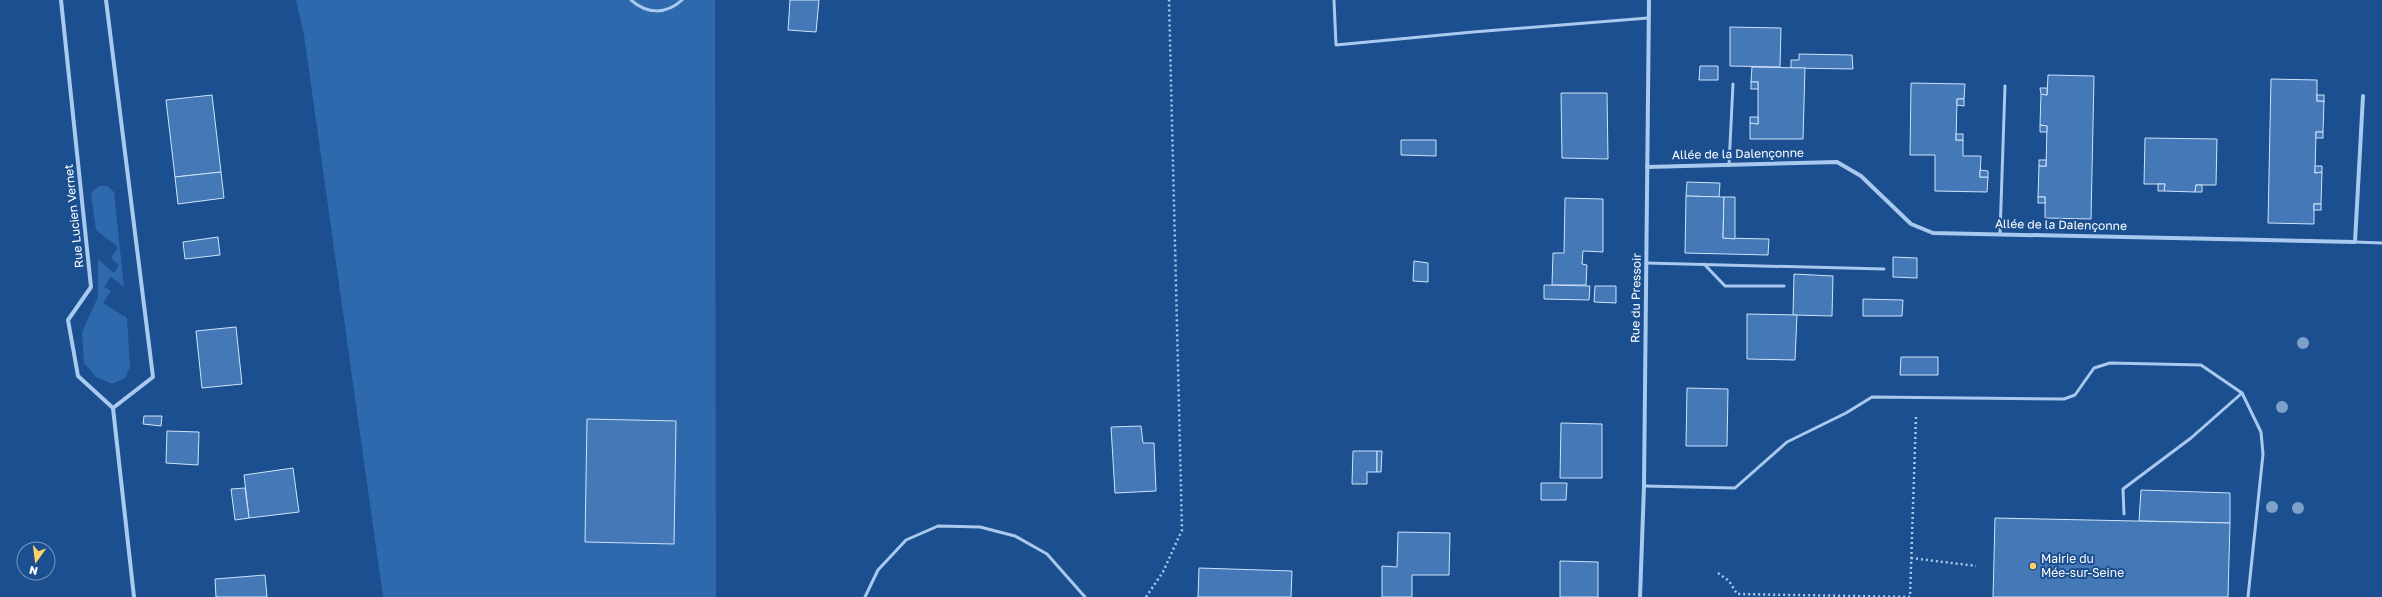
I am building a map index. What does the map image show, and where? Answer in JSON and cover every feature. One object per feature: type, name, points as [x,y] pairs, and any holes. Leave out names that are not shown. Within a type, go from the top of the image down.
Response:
[{"type":"street","name":"Rue Lucien Vernet","points":[[61,0],[91,287],[68,320],[78,376],[112,408]]},
{"type":"street","points":[[106,0],[153,377],[112,408],[134,597]]},
{"type":"street","name":"Rue du Pressoir","points":[[1640,597],[1644,486],[1648,0]]},
{"type":"street","points":[[2355,242],[2363,96]]},
{"type":"street","name":"Allée de la Dalençonne","points":[[1647,167],[1837,162],[1861,176],[1911,224],[1933,233],[2355,242]]},
{"type":"lane","points":[[631,0],[641,8],[653,11],[665,10],[676,6],[682,0]]},
{"type":"lane","points":[[1334,0],[1336,45],[1648,18]]},
{"type":"lane","points":[[1729,165],[1733,84]]},
{"type":"lane","points":[[2000,234],[2005,86]]},
{"type":"lane","points":[[2355,242],[2382,243]]},
{"type":"lane","points":[[1646,263],[1884,269]]},
{"type":"lane","points":[[1704,264],[1725,286],[1784,286]]},
{"type":"lane","points":[[1644,486],[1735,488],[1787,442],[1846,413],[1872,397],[2064,399],[2075,395],[2094,368],[2110,363],[2202,365],[2242,393],[2261,432],[2263,454],[2248,597]]},
{"type":"lane","points":[[2124,514],[2123,489],[2191,438],[2242,393]]},
{"type":"lane","points":[[866,597],[878,570],[906,540],[938,526],[980,526],[1015,536],[1047,554],[1085,597]]},
{"type":"path","points":[[1146,597],[1163,572],[1182,530],[1169,0]]},
{"type":"path","points":[[1718,573],[1729,581],[1737,594],[1910,597],[1916,397]]},
{"type":"path","points":[[1911,558],[1976,566]]},
{"type":"shaded area","points":[[296,0],[715,0],[716,597],[383,597],[304,35]]},
{"type":"shaded area","points":[[99,186],[107,186],[114,192],[124,287],[111,277],[104,287],[111,291],[103,303],[127,318],[130,367],[125,378],[112,384],[96,377],[84,363],[82,332],[98,297],[98,259],[114,273],[119,265],[111,258],[118,247],[96,230],[91,193]]},
{"type":"building","points":[[790,0],[819,0],[816,32],[788,30]]},
{"type":"building","points":[[1730,27],[1781,28],[1780,67],[1730,66]]},
{"type":"building","points":[[1799,54],[1852,55],[1853,69],[1791,68],[1791,60],[1799,60]]},
{"type":"building","points":[[1700,66],[1718,66],[1718,80],[1699,80]]},
{"type":"building","points":[[1752,67],[1805,68],[1803,139],[1750,139],[1750,123],[1758,124],[1758,82],[1751,82]]},
{"type":"building","points":[[2048,75],[2094,76],[2091,219],[2045,218],[2045,197],[2038,197],[2039,166],[2046,166],[2047,126],[2040,125],[2041,94],[2047,95]]},
{"type":"building","points":[[2271,79],[2317,80],[2317,101],[2324,101],[2323,132],[2316,132],[2315,173],[2322,172],[2321,204],[2314,204],[2314,224],[2268,223]]},
{"type":"building","points":[[1751,82],[1758,82],[1758,89],[1751,89]]},
{"type":"building","points":[[1911,83],[1965,84],[1964,99],[1957,99],[1956,140],[1963,140],[1963,156],[1981,156],[1980,177],[1988,177],[1987,192],[1935,191],[1935,155],[1910,155]]},
{"type":"building","points":[[2040,88],[2047,88],[2047,95],[2041,94]]},
{"type":"building","points":[[1561,93],[1607,93],[1608,159],[1562,158]]},
{"type":"building","points":[[212,95],[221,172],[175,177],[166,100]]},
{"type":"building","points":[[2317,95],[2324,95],[2324,101],[2317,101]]},
{"type":"building","points":[[1957,99],[1964,99],[1964,106],[1957,105]]},
{"type":"building","points":[[1750,117],[1758,117],[1758,124],[1750,123]]},
{"type":"building","points":[[2040,125],[2047,126],[2047,132],[2040,132]]},
{"type":"building","points":[[2316,132],[2323,132],[2323,138],[2316,138]]},
{"type":"building","points":[[1956,134],[1963,134],[1963,140],[1956,140]]},
{"type":"building","points":[[2145,138],[2217,139],[2216,185],[2196,185],[2195,192],[2164,191],[2165,184],[2144,184]]},
{"type":"building","points":[[1401,140],[1436,140],[1436,156],[1401,155]]},
{"type":"building","points":[[2039,160],[2046,160],[2046,166],[2039,166]]},
{"type":"building","points":[[2315,166],[2322,166],[2322,172],[2315,173]]},
{"type":"building","points":[[1980,170],[1988,171],[1988,177],[1980,177]]},
{"type":"building","points":[[221,172],[224,198],[178,204],[175,177]]},
{"type":"building","points":[[1687,182],[1720,183],[1719,197],[1686,196]]},
{"type":"building","points":[[2158,184],[2165,184],[2164,191],[2158,191]]},
{"type":"building","points":[[2196,185],[2202,185],[2202,192],[2195,192]]},
{"type":"building","points":[[1686,196],[1724,197],[1723,238],[1769,239],[1768,255],[1685,253]]},
{"type":"building","points":[[1724,197],[1735,197],[1735,239],[1723,238]]},
{"type":"building","points":[[2038,197],[2045,197],[2045,203],[2038,203]]},
{"type":"building","points":[[1565,198],[1603,199],[1603,252],[1583,251],[1582,264],[1587,265],[1586,285],[1552,285],[1553,253],[1564,253]]},
{"type":"building","points":[[2314,204],[2321,204],[2321,210],[2314,210]]},
{"type":"building","points":[[218,237],[220,255],[185,259],[183,242]]},
{"type":"building","points":[[1893,257],[1917,258],[1917,278],[1893,277]]},
{"type":"building","points":[[1414,261],[1428,263],[1428,282],[1413,281]]},
{"type":"building","points":[[1794,274],[1833,276],[1832,316],[1793,315]]},
{"type":"building","points":[[1544,285],[1590,286],[1589,300],[1544,299]]},
{"type":"building","points":[[1595,286],[1616,286],[1616,303],[1594,302]]},
{"type":"building","points":[[1863,299],[1903,300],[1902,316],[1863,316]]},
{"type":"building","points":[[1747,314],[1797,315],[1795,360],[1747,359]]},
{"type":"building","points":[[236,327],[242,384],[202,388],[196,331]]},
{"type":"building","points":[[1901,357],[1938,357],[1938,375],[1900,375]]},
{"type":"building","points":[[1687,388],[1728,389],[1727,446],[1686,446]]},
{"type":"building","points":[[144,416],[162,416],[161,426],[143,424]]},
{"type":"building","points":[[587,419],[676,421],[674,544],[585,542]]},
{"type":"building","points":[[1561,423],[1602,424],[1602,478],[1560,478]]},
{"type":"building","points":[[1141,426],[1143,443],[1154,443],[1156,491],[1115,493],[1111,427]]},
{"type":"building","points":[[167,431],[199,432],[198,465],[166,463]]},
{"type":"building","points":[[1353,451],[1377,451],[1377,472],[1367,472],[1367,484],[1352,484]]},
{"type":"building","points":[[1377,451],[1382,451],[1381,472],[1377,472]]},
{"type":"building","points":[[293,468],[299,512],[249,518],[244,475]]},
{"type":"building","points":[[1541,483],[1567,483],[1566,500],[1541,500]]},
{"type":"building","points":[[245,488],[249,518],[235,520],[231,489]]},
{"type":"building","points":[[2141,490],[2230,493],[2230,523],[2139,521]]},
{"type":"building","points":[[1995,518],[2230,523],[2228,597],[1993,597]]},
{"type":"building","points":[[1398,532],[1450,533],[1449,575],[1412,575],[1412,597],[1382,597],[1382,566],[1397,567]]},
{"type":"building","points":[[1560,561],[1598,562],[1598,597],[1560,597]]},
{"type":"building","points":[[1199,568],[1292,571],[1291,597],[1198,597]]},
{"type":"building","points":[[265,575],[267,597],[216,597],[215,579]]},
{"type":"place","name":"Mairie du Mée-sur-Seine","points":[[2033,566]]}]
